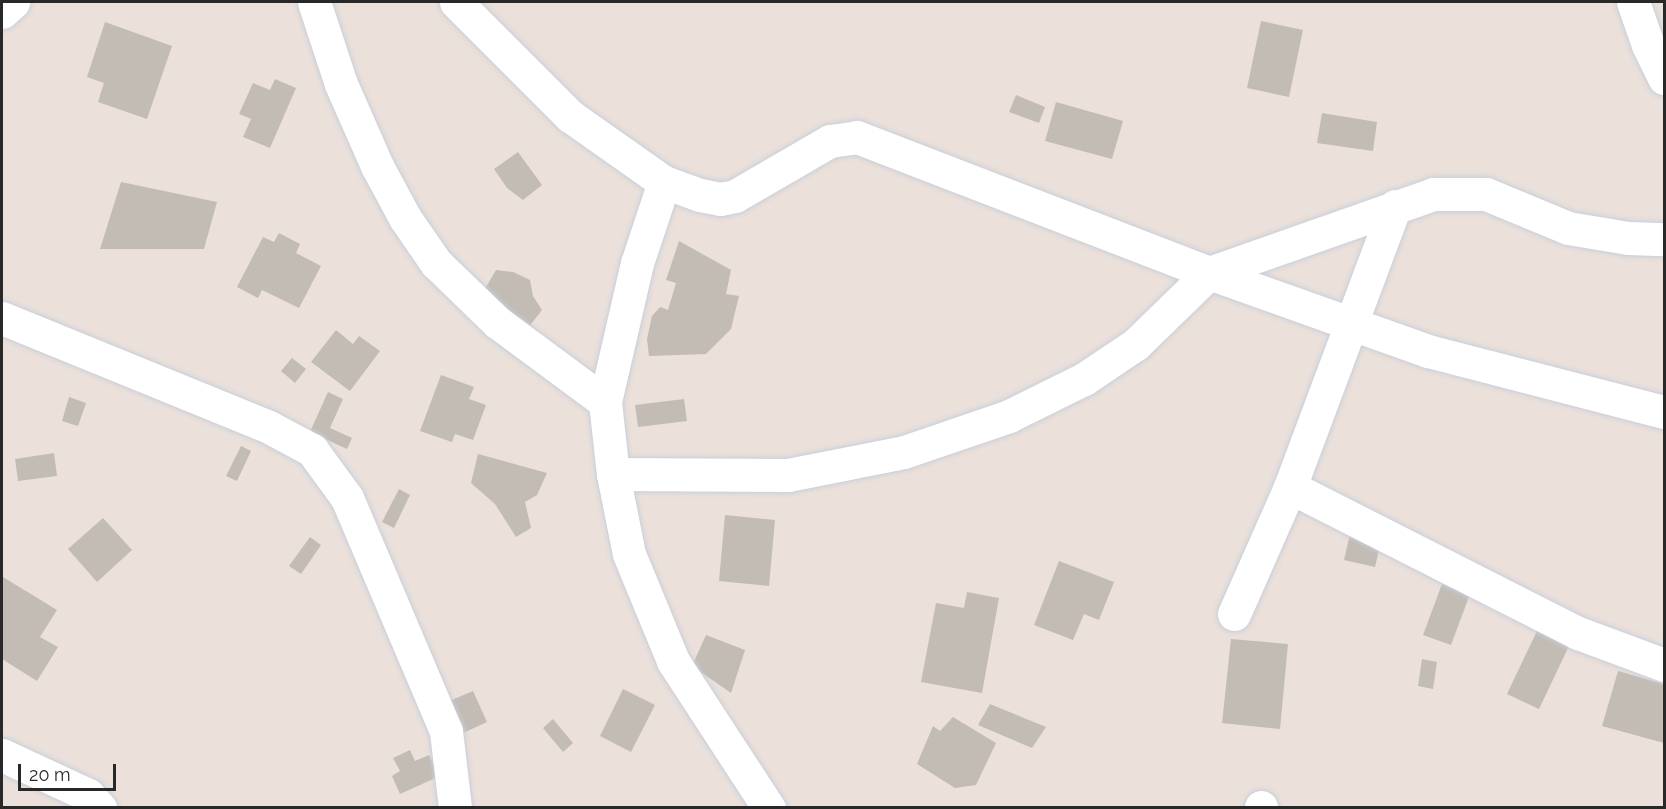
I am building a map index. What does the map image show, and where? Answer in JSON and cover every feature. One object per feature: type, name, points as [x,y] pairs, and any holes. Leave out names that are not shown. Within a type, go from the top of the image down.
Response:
[{"type":"street","points":[[2,12],[14,2]]},
{"type":"street","points":[[314,2],[340,84],[377,166],[405,218],[436,263],[497,322],[606,402]]},
{"type":"street","points":[[1634,2],[1648,45],[1665,78]]},
{"type":"street","points":[[474,9],[570,116],[664,182],[700,195],[720,199],[735,196],[830,141],[857,137],[1209,273],[1428,351],[1665,412]]},
{"type":"street","points":[[664,182],[631,285],[606,402],[613,474],[629,554],[673,661],[769,807]]},
{"type":"street","points":[[613,474],[788,475],[904,452],[1009,416],[1084,379],[1137,344],[1209,273],[1433,194],[1486,194],[1568,228],[1629,238],[1665,239]]},
{"type":"street","points":[[1234,614],[1290,487],[1353,324],[1395,206]]},
{"type":"street","points":[[2,318],[269,427],[312,450],[346,498],[446,731],[455,807]]},
{"type":"street","points":[[1290,487],[1578,633],[1665,665]]},
{"type":"street","points":[[2,755],[88,795],[100,807]]},
{"type":"building","points":[[1261,21],[1303,30],[1289,97],[1247,88]]},
{"type":"building","points":[[105,22],[172,46],[147,119],[98,102],[104,83],[87,77]]},
{"type":"building","points":[[275,79],[296,88],[270,148],[243,137],[251,119],[239,114],[253,83],[270,90]]},
{"type":"building","points":[[1016,95],[1045,107],[1039,123],[1009,112]]},
{"type":"building","points":[[1056,102],[1123,121],[1112,159],[1045,141]]},
{"type":"building","points":[[1322,113],[1377,122],[1373,151],[1317,143]]},
{"type":"building","points":[[518,152],[542,185],[523,200],[507,188],[494,169]]},
{"type":"building","points":[[121,182],[217,202],[204,249],[100,249]]},
{"type":"building","points":[[279,233],[300,244],[296,253],[321,266],[299,308],[262,290],[258,298],[237,287],[263,237],[274,242]]},
{"type":"building","points":[[679,241],[731,270],[726,294],[739,296],[731,329],[706,354],[649,356],[647,339],[652,316],[660,307],[668,310],[676,283],[666,280]]},
{"type":"building","points":[[496,270],[513,272],[530,280],[533,296],[542,310],[528,328],[479,299]]},
{"type":"building","points":[[336,330],[353,344],[359,336],[380,351],[350,391],[311,362]]},
{"type":"building","points":[[292,358],[306,369],[295,383],[281,371]]},
{"type":"building","points":[[441,375],[474,387],[469,399],[486,405],[473,440],[455,434],[452,442],[420,431]]},
{"type":"building","points":[[328,392],[343,399],[330,428],[352,438],[347,449],[310,432]]},
{"type":"building","points":[[69,397],[86,403],[78,426],[62,421]]},
{"type":"building","points":[[684,399],[687,421],[638,427],[635,405]]},
{"type":"building","points":[[241,446],[251,451],[237,481],[226,476]]},
{"type":"building","points":[[54,453],[57,476],[18,481],[15,459]]},
{"type":"building","points":[[478,454],[547,473],[537,495],[525,502],[531,528],[516,537],[495,504],[471,483]]},
{"type":"building","points":[[399,489],[410,495],[394,528],[382,522]]},
{"type":"building","points":[[725,515],[775,520],[769,586],[719,581]]},
{"type":"building","points":[[103,518],[132,550],[97,582],[68,549]]},
{"type":"building","points":[[1350,534],[1381,541],[1375,567],[1344,560]]},
{"type":"building","points":[[310,537],[321,545],[301,574],[289,566]]},
{"type":"building","points":[[1059,561],[1114,582],[1099,620],[1084,614],[1073,640],[1034,625]]},
{"type":"building","points":[[3,577],[57,610],[40,637],[58,647],[37,681],[2,659]]},
{"type":"building","points":[[1442,584],[1470,594],[1451,645],[1423,635]]},
{"type":"building","points":[[967,592],[999,598],[982,693],[921,682],[936,603],[964,608]]},
{"type":"building","points":[[1537,631],[1569,646],[1539,709],[1507,694]]},
{"type":"building","points":[[706,635],[745,650],[731,693],[692,666]]},
{"type":"building","points":[[1231,639],[1288,644],[1280,729],[1222,723]]},
{"type":"building","points":[[1422,659],[1437,662],[1433,689],[1418,686]]},
{"type":"building","points":[[1618,671],[1664,684],[1664,743],[1602,726]]},
{"type":"building","points":[[623,689],[655,705],[631,752],[600,736]]},
{"type":"building","points":[[473,691],[487,722],[461,734],[447,702]]},
{"type":"building","points":[[990,704],[1046,727],[1032,748],[978,725]]},
{"type":"building","points":[[953,717],[996,743],[976,785],[955,788],[917,764],[933,726],[940,731]]},
{"type":"building","points":[[553,719],[573,743],[563,752],[543,728]]},
{"type":"building","points":[[410,750],[415,761],[429,755],[440,776],[400,794],[392,776],[400,771],[393,758]]}]
